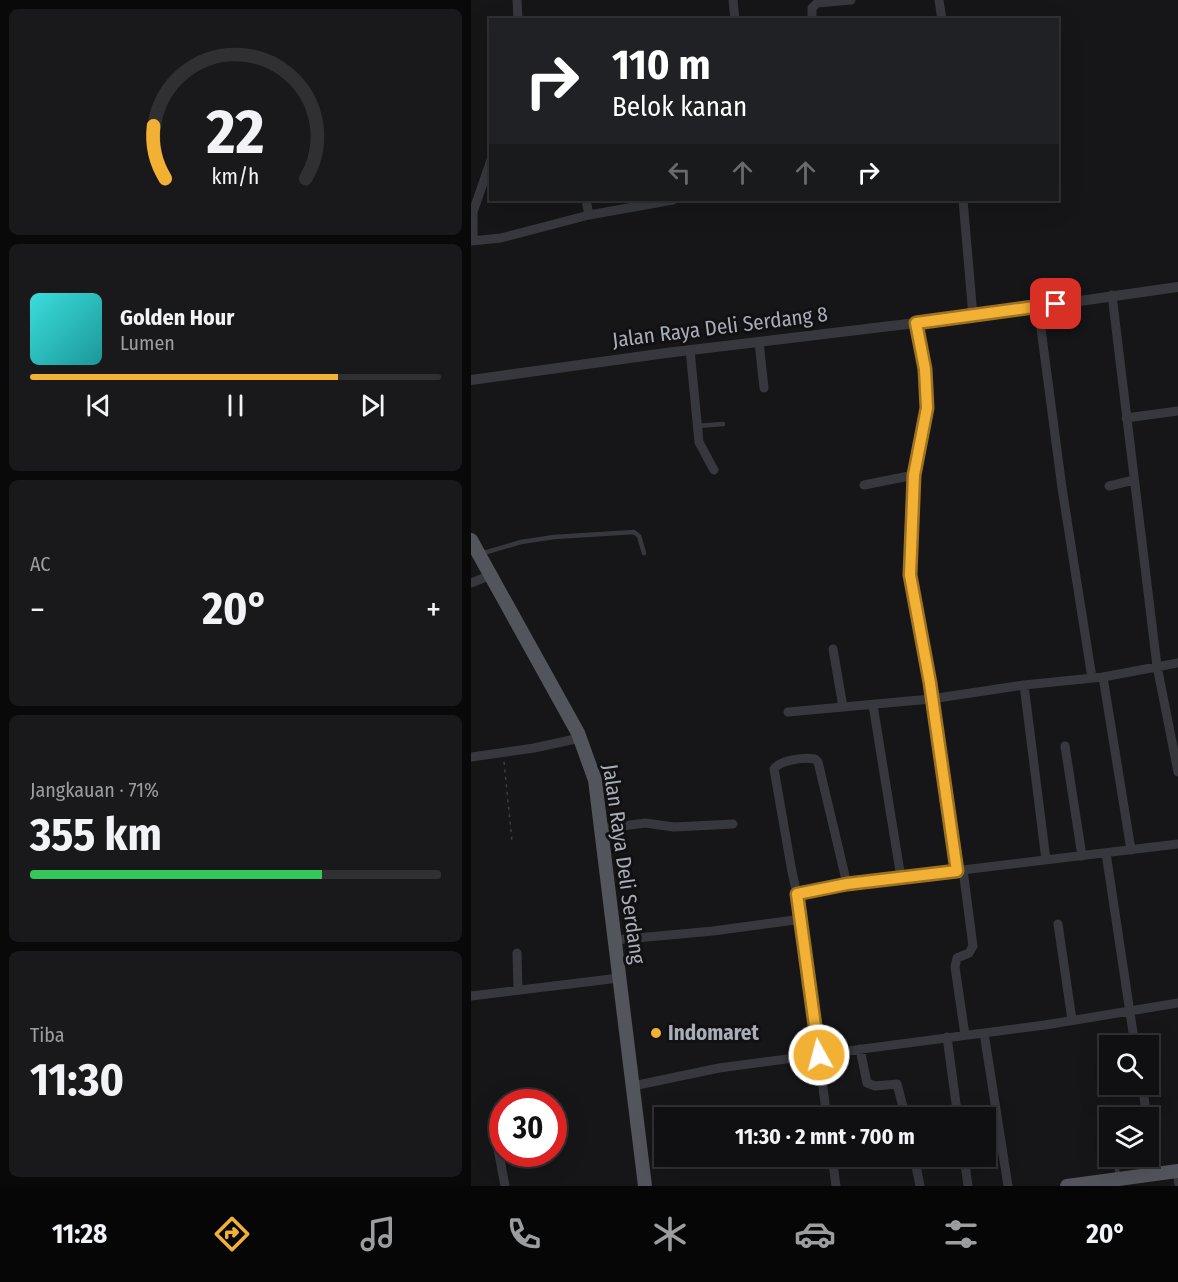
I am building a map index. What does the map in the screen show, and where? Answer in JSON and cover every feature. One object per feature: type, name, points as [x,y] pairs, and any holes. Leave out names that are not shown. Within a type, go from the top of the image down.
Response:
[{"type":"main road","name":"Jalan Raya Deli Serdang","points":[[471,540],[580,738],[595,780],[645,1186]]},
{"type":"main road","points":[[1068,1186],[1176,1171]]},
{"type":"street","points":[[517,0],[517,18]]},
{"type":"street","points":[[733,0],[735,18]]},
{"type":"street","points":[[812,18],[812,8],[817,3],[851,0]]},
{"type":"street","points":[[939,0],[942,18]]},
{"type":"street","points":[[489,166],[473,212],[472,241],[501,238],[654,201]]},
{"type":"street","points":[[586,201],[589,215]]},
{"type":"street","points":[[963,201],[977,315]]},
{"type":"street","name":"Jalan Raya Deli Serdang 8","points":[[471,380],[1178,287]]},
{"type":"street","points":[[1112,295],[1157,666],[1178,772]]},
{"type":"street","points":[[1038,306],[1062,488],[1092,678]]},
{"type":"street","points":[[916,323],[925,369],[927,408],[914,475],[910,575],[973,946],[969,953],[957,958],[955,967],[965,1035]]},
{"type":"street","points":[[759,342],[764,388]]},
{"type":"street","points":[[690,350],[697,426],[702,450],[714,470]]},
{"type":"street","points":[[1126,418],[1178,411]]},
{"type":"street","points":[[864,484],[914,475]]},
{"type":"street","points":[[1109,486],[1134,480]]},
{"type":"street","points":[[471,583],[491,575]]},
{"type":"street","points":[[833,650],[843,707]]},
{"type":"street","points":[[788,712],[931,699],[1024,685],[1103,677],[1178,663]]},
{"type":"street","points":[[1103,677],[1131,850]]},
{"type":"street","points":[[1024,685],[1046,860]]},
{"type":"street","points":[[873,705],[901,878]]},
{"type":"street","points":[[471,757],[534,748],[580,738]]},
{"type":"street","points":[[1065,746],[1082,856]]},
{"type":"street","points":[[826,1107],[802,919],[774,769],[777,764],[809,758],[818,762],[847,884]]},
{"type":"street","points":[[601,829],[645,823],[674,827],[733,824]]},
{"type":"street","points":[[797,894],[847,884],[1178,844]]},
{"type":"street","points":[[1106,854],[1133,1035]]},
{"type":"street","points":[[615,940],[713,931],[802,919]]},
{"type":"street","points":[[1058,924],[1072,1020]]},
{"type":"street","points":[[517,953],[518,990]]},
{"type":"street","points":[[471,996],[619,978]]},
{"type":"street","points":[[633,1086],[719,1068],[1045,1025],[1178,1004]]},
{"type":"street","points":[[984,1033],[1008,1186]]},
{"type":"street","points":[[947,1038],[956,1107]]},
{"type":"street","points":[[860,1049],[867,1083],[875,1086],[897,1084],[903,1107]]},
{"type":"street","points":[[501,1167],[505,1186]]},
{"type":"street","points":[[833,1167],[836,1186]]},
{"type":"street","points":[[916,1167],[920,1186]]},
{"type":"street","points":[[965,1167],[968,1186]]},
{"type":"street","points":[[1155,1167],[1156,1174]]},
{"type":"lane","points":[[697,426],[723,424]]},
{"type":"lane","points":[[479,555],[521,542],[554,537],[634,532],[639,536],[644,553]]},
{"type":"lane","points":[[1116,1167],[1118,1179]]},
{"type":"lane","points":[[1176,1171],[1177,1186]]},
{"type":"path","points":[[503,752],[512,841]]},
{"type":"place","name":"Indomaret","points":[[656,1033]]},
{"type":"route","points":[[819,1055],[797,894],[847,884],[957,871],[930,683],[910,575],[914,475],[927,408],[925,369],[916,323],[1056,304]]}]
